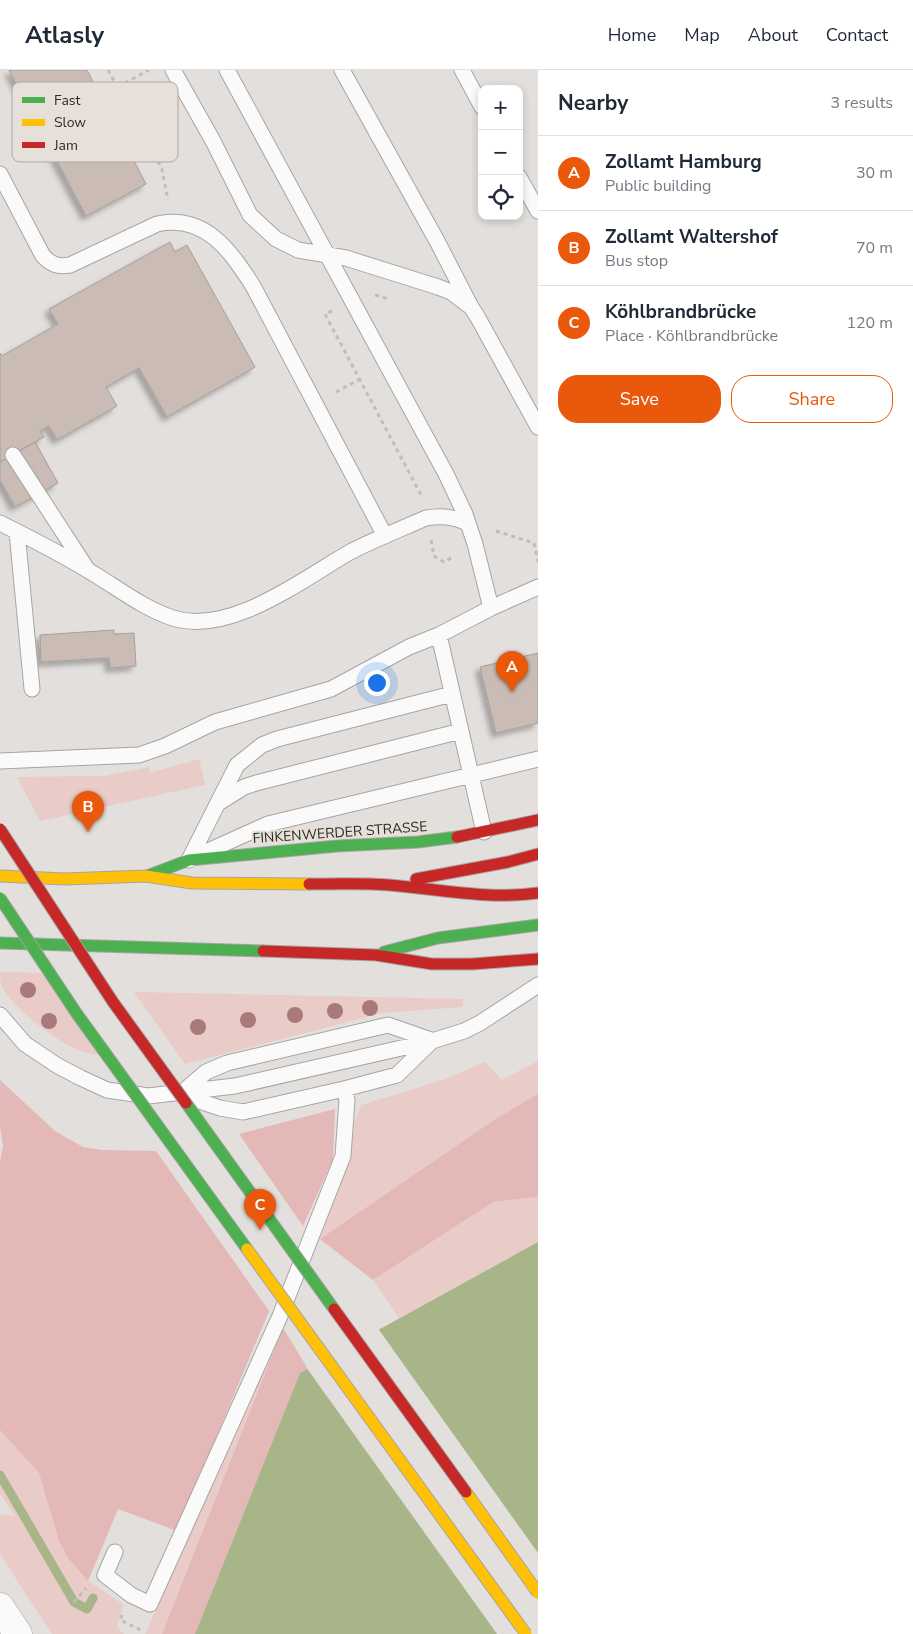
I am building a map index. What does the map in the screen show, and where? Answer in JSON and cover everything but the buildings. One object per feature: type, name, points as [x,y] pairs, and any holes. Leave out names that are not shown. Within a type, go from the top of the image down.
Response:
[{"type":"main road","name":"FINKENWERDER STRASSE","points":[[146,876],[189,860],[336,846],[418,842],[467,836],[538,820]]},
{"type":"main road","points":[[0,829],[114,1002],[538,1594]]},
{"type":"main road","name":"FINKENWERDER STRASSE","points":[[388,884],[508,862],[538,854]]},
{"type":"main road","name":"FINKENWERDER STRASSE","points":[[0,876],[65,879],[146,876],[192,883],[388,884],[477,894],[517,896],[538,893]]},
{"type":"main road","points":[[0,898],[77,1014],[526,1634]]},
{"type":"main road","points":[[376,955],[438,938],[538,925]]},
{"type":"main road","points":[[0,943],[376,955],[432,964],[472,964],[538,959]]},
{"type":"street","points":[[0,1607],[18,1634]]},
{"type":"lane","points":[[173,70],[213,141],[250,215],[276,239],[298,250],[346,258],[438,287],[451,292],[471,307]]},
{"type":"lane","points":[[227,70],[446,474],[476,544],[491,608]]},
{"type":"lane","points":[[342,70],[538,427]]},
{"type":"lane","points":[[462,70],[478,100]]},
{"type":"lane","points":[[0,174],[43,256],[51,264],[59,266],[70,265],[157,224],[172,221],[186,222],[201,229],[227,249],[253,286],[385,536]]},
{"type":"lane","points":[[523,184],[538,212]]},
{"type":"lane","points":[[13,455],[88,570]]},
{"type":"lane","points":[[0,523],[88,570],[160,613],[176,619],[202,622],[227,618],[257,606],[352,552],[426,518],[452,516],[468,523]]},
{"type":"lane","points":[[16,532],[32,689]]},
{"type":"lane","points":[[0,761],[139,755],[165,746],[215,722],[331,689],[409,647],[439,635],[491,608],[538,587]]},
{"type":"lane","points":[[439,635],[484,832]]},
{"type":"lane","points":[[189,860],[237,766],[262,745],[277,739],[452,694]]},
{"type":"lane","points":[[216,804],[256,782],[461,731]]},
{"type":"lane","points":[[189,860],[268,824],[538,758]]},
{"type":"lane","points":[[0,1016],[25,1044],[66,1070],[107,1090],[148,1096],[235,1086],[464,1032],[538,985]]},
{"type":"lane","points":[[184,1091],[206,1072],[227,1063],[388,1025],[432,1041]]},
{"type":"lane","points":[[184,1091],[199,1101],[220,1108],[243,1112],[344,1089],[398,1074],[432,1041]]},
{"type":"lane","points":[[115,1552],[105,1575],[131,1595],[150,1604],[280,1316],[343,1156],[348,1100],[344,1089]]},
{"type":"path","points":[[108,70],[115,82]]},
{"type":"path","points":[[127,82],[149,70]]},
{"type":"path","points":[[159,162],[166,182],[172,221]]},
{"type":"path","points":[[426,518],[434,556],[444,562],[496,531],[534,543],[538,562]]},
{"type":"path","points":[[74,1602],[87,1588]]},
{"type":"shaded area","points":[[199,759],[205,785],[40,821],[17,777],[105,776],[149,767],[150,773]]},
{"type":"shaded area","points":[[0,972],[45,973],[104,1056],[71,1047],[37,1024],[8,996],[1,985]]},
{"type":"shaded area","points":[[134,992],[463,999],[463,1007],[382,1013],[185,1064]]},
{"type":"shaded area","points":[[538,1061],[538,1094],[497,1118],[320,1239],[351,1156],[354,1124],[361,1105],[446,1079],[485,1062],[502,1080]]},
{"type":"shaded area","points":[[0,1080],[55,1131],[83,1147],[102,1150],[156,1151],[269,1311],[177,1531],[118,1509],[88,1581],[68,1558],[59,1541],[39,1473],[0,1430],[0,1162],[3,1146],[0,1127]]},
{"type":"shaded area","points":[[538,1094],[538,1197],[493,1202],[373,1280],[320,1239],[497,1118]]},
{"type":"shaded area","points":[[335,1109],[333,1159],[303,1226],[239,1134]]},
{"type":"shaded area","points":[[538,1197],[538,1242],[399,1318],[373,1280],[493,1202]]},
{"type":"shaded area","points":[[538,1242],[538,1634],[195,1634],[300,1373]]},
{"type":"shaded area","points":[[283,1328],[162,1634],[145,1634]]},
{"type":"shaded area","points":[[283,1328],[308,1369],[300,1373],[195,1634],[162,1634]]},
{"type":"shaded area","points":[[0,1430],[39,1473],[59,1541],[68,1558],[88,1581],[123,1604],[117,1627],[124,1634],[52,1634],[0,1554],[0,1514],[15,1516],[0,1494]]},
{"type":"pier","points":[[377,1327],[538,1553],[538,1634],[497,1634],[306,1367]]},
{"type":"waterway","points":[[0,1475],[74,1602],[87,1609],[93,1598]]},
{"type":"traffic: fast","points":[[147,876],[189,860],[337,846],[418,842],[457,837]]},
{"type":"traffic: fast","points":[[0,898],[77,1014],[247,1249]]},
{"type":"traffic: fast","points":[[384,952],[438,938],[538,925]]},
{"type":"traffic: fast","points":[[0,943],[263,951]]},
{"type":"traffic: fast","points":[[186,1103],[334,1309]]},
{"type":"traffic: slow","points":[[0,876],[65,879],[146,876],[192,883],[309,884]]},
{"type":"traffic: slow","points":[[247,1249],[526,1634]]},
{"type":"traffic: slow","points":[[466,1492],[538,1593]]},
{"type":"traffic: jam","points":[[457,837],[538,820]]},
{"type":"traffic: jam","points":[[0,829],[113,1002],[186,1103]]},
{"type":"traffic: jam","points":[[416,879],[508,862],[538,854]]},
{"type":"traffic: jam","points":[[309,884],[379,884],[483,895],[538,893]]},
{"type":"traffic: jam","points":[[263,951],[376,955],[432,964],[472,964],[538,959]]},
{"type":"traffic: jam","points":[[334,1309],[466,1492]]},
{"type":"place","name":"Zollamt Hamburg","points":[[512,692]]},
{"type":"place","name":"Zollamt Waltershof","points":[[88,832]]},
{"type":"place","name":"Köhlbrandbrücke","points":[[260,1230]]}]
